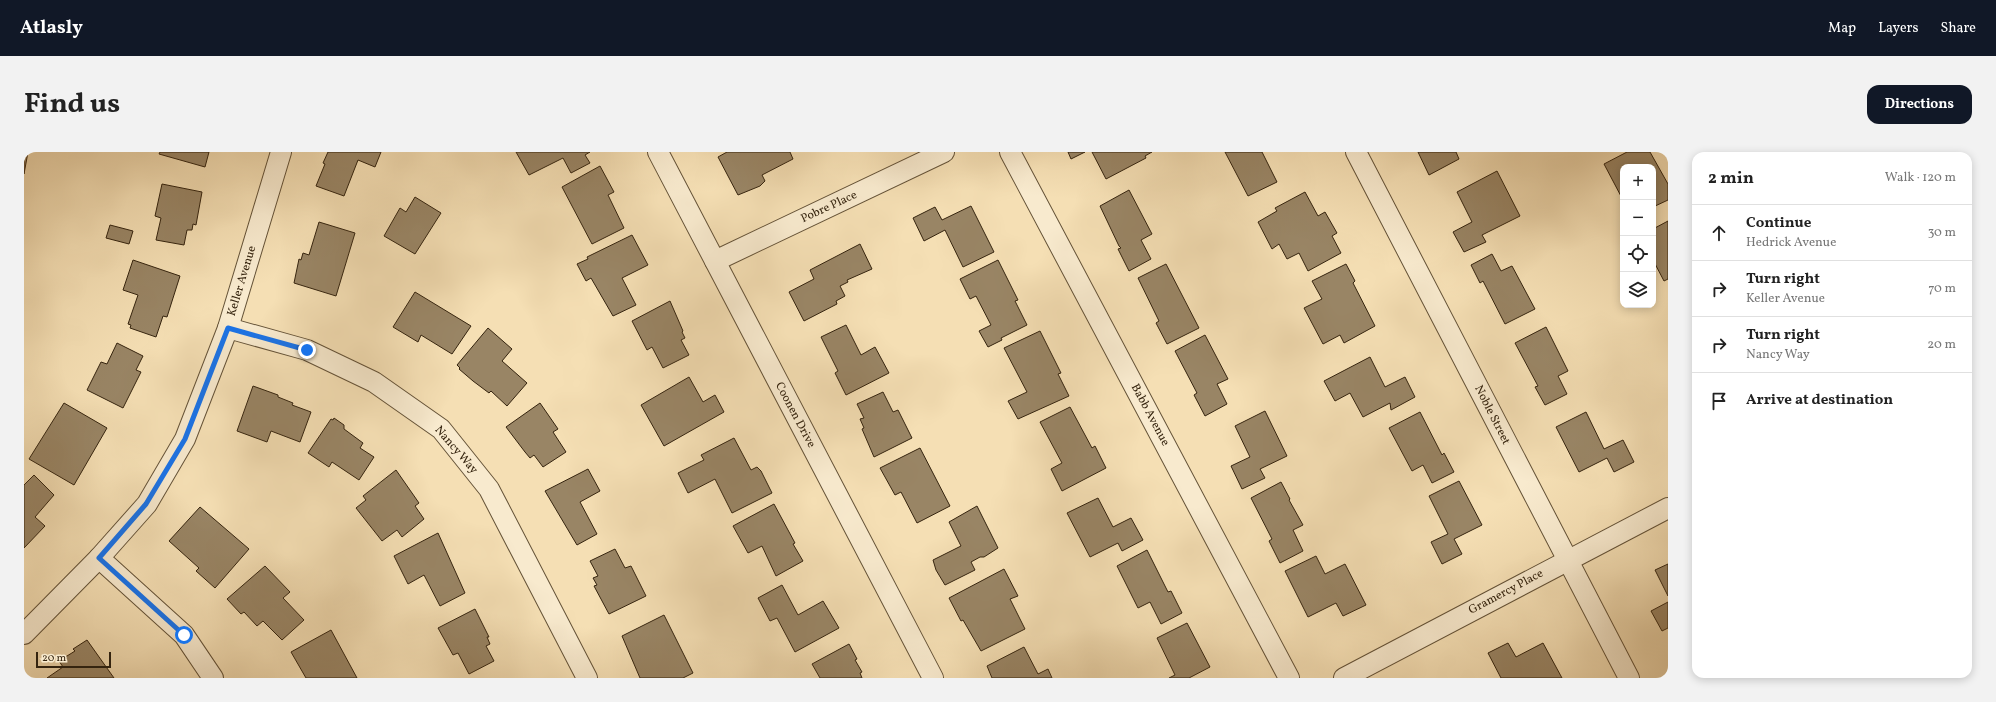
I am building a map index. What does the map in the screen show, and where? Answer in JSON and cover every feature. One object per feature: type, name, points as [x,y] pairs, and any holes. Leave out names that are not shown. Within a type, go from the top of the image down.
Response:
[{"type":"street","name":"Keller Avenue","points":[[24,634],[99,558],[146,504],[185,439],[228,328],[282,152]]},
{"type":"street","name":"Coonen Drive","points":[[658,152],[933,678]]},
{"type":"street","name":"Pobre Place","points":[[715,261],[944,152]]},
{"type":"street","name":"Babb Avenue","points":[[1010,152],[1289,678]]},
{"type":"street","name":"Noble Street","points":[[1356,152],[1629,678]]},
{"type":"street","name":"Nancy Way","points":[[228,328],[307,350],[374,382],[441,429],[489,489],[587,678]]},
{"type":"street","name":"Gramercy Place","points":[[1344,678],[1668,508]]},
{"type":"street","points":[[99,558],[184,635],[213,678]]},
{"type":"building","points":[[24,152],[28,152],[24,174]]},
{"type":"building","points":[[160,152],[209,152],[205,167],[159,154]]},
{"type":"building","points":[[328,152],[381,152],[375,167],[358,160],[344,196],[316,186]]},
{"type":"building","points":[[516,152],[590,152],[585,155],[590,163],[571,173],[563,158],[529,175]]},
{"type":"building","points":[[727,152],[790,152],[793,159],[762,175],[765,181],[760,186],[738,195],[718,157]]},
{"type":"building","points":[[1068,152],[1085,152],[1071,159]]},
{"type":"building","points":[[1092,152],[1152,152],[1145,156],[1146,158],[1106,179]]},
{"type":"building","points":[[1225,152],[1262,152],[1277,182],[1248,196]]},
{"type":"building","points":[[1418,152],[1456,152],[1459,159],[1429,175]]},
{"type":"building","points":[[1627,152],[1650,152],[1668,184],[1668,200],[1656,206],[1656,164],[1620,164],[1620,194],[1604,164]]},
{"type":"building","points":[[600,166],[614,192],[608,195],[624,228],[592,244],[562,187]]},
{"type":"building","points":[[1497,171],[1520,216],[1482,235],[1486,242],[1464,252],[1453,232],[1472,222],[1457,192]]},
{"type":"building","points":[[162,184],[202,192],[196,225],[193,224],[192,230],[187,230],[184,245],[156,240],[161,218],[155,216]]},
{"type":"building","points":[[1129,190],[1152,234],[1141,240],[1151,259],[1129,271],[1118,249],[1121,248],[1100,206]]},
{"type":"building","points":[[1305,192],[1318,216],[1325,212],[1337,233],[1332,236],[1341,253],[1308,271],[1299,253],[1287,259],[1279,244],[1272,249],[1258,222],[1277,211],[1275,208]]},
{"type":"building","points":[[415,197],[441,213],[415,254],[384,236],[400,208],[406,212]]},
{"type":"building","points":[[971,206],[994,252],[963,267],[945,230],[924,241],[913,218],[935,207],[942,220]]},
{"type":"building","points":[[1668,221],[1668,279],[1664,281],[1656,266],[1656,227]]},
{"type":"building","points":[[319,222],[355,233],[336,296],[294,283],[299,259],[301,260],[303,253],[309,255]]},
{"type":"building","points":[[110,225],[133,231],[129,244],[106,238]]},
{"type":"building","points":[[632,235],[648,265],[622,278],[636,305],[613,316],[591,278],[586,281],[577,264],[588,259],[587,257]]},
{"type":"building","points":[[860,244],[872,269],[847,280],[848,282],[840,286],[845,296],[836,301],[837,304],[804,321],[789,292],[814,279],[810,270]]},
{"type":"building","points":[[1492,254],[1501,271],[1512,266],[1535,309],[1505,324],[1483,281],[1480,283],[1471,265]]},
{"type":"building","points":[[133,260],[180,276],[167,317],[163,316],[156,337],[130,328],[131,325],[128,324],[138,295],[123,290]]},
{"type":"building","points":[[998,260],[1018,300],[1015,301],[1027,325],[1001,338],[1002,340],[988,347],[979,331],[991,325],[976,296],[970,299],[960,279]]},
{"type":"building","points":[[1166,264],[1199,328],[1167,344],[1156,323],[1159,321],[1138,278]]},
{"type":"building","points":[[1346,264],[1355,281],[1353,283],[1375,326],[1344,343],[1340,335],[1323,344],[1304,308],[1322,299],[1312,281]]},
{"type":"building","points":[[415,292],[471,326],[452,354],[421,335],[418,342],[393,327]]},
{"type":"building","points":[[670,301],[685,338],[681,340],[689,355],[663,368],[652,347],[647,350],[632,321]]},
{"type":"building","points":[[846,325],[861,355],[875,347],[889,373],[846,395],[835,373],[838,371],[821,337]]},
{"type":"building","points":[[1546,327],[1568,371],[1558,376],[1567,394],[1545,405],[1535,387],[1538,386],[1515,343]]},
{"type":"building","points":[[488,328],[512,349],[502,361],[527,383],[507,406],[491,391],[489,393],[473,381],[459,369],[460,368],[457,365]]},
{"type":"building","points":[[1040,331],[1061,373],[1058,374],[1069,396],[1018,419],[1008,401],[1027,392],[1004,348]]},
{"type":"building","points":[[1205,335],[1228,379],[1217,384],[1227,404],[1205,416],[1194,395],[1197,393],[1175,351]]},
{"type":"building","points":[[117,343],[143,356],[136,370],[141,372],[123,408],[87,390],[101,362],[107,364]]},
{"type":"building","points":[[1370,357],[1385,387],[1405,377],[1415,397],[1391,410],[1390,403],[1363,417],[1350,393],[1335,401],[1324,381]]},
{"type":"building","points":[[689,377],[703,402],[715,395],[724,412],[664,446],[641,405]]},
{"type":"building","points":[[253,386],[278,395],[278,397],[293,403],[292,405],[311,412],[300,442],[271,431],[267,442],[237,431]]},
{"type":"building","points":[[883,392],[893,412],[898,410],[912,438],[874,457],[862,429],[864,428],[860,419],[864,418],[857,404]]},
{"type":"building","points":[[64,403],[107,428],[74,485],[29,459]]},
{"type":"building","points":[[540,403],[558,429],[553,432],[566,452],[543,467],[534,455],[530,458],[506,427]]},
{"type":"building","points":[[1070,407],[1092,448],[1095,446],[1106,468],[1062,491],[1051,469],[1062,463],[1040,422]]},
{"type":"building","points":[[1265,411],[1287,456],[1260,469],[1265,478],[1242,489],[1231,466],[1250,457],[1235,426]]},
{"type":"building","points":[[1420,412],[1442,455],[1444,453],[1454,472],[1432,483],[1423,465],[1412,471],[1389,428]]},
{"type":"building","points":[[1586,412],[1604,449],[1623,440],[1634,462],[1614,472],[1607,458],[1579,472],[1556,427]]},
{"type":"building","points":[[334,418],[344,425],[344,429],[363,443],[360,448],[374,457],[359,480],[332,462],[329,467],[308,453],[331,419],[333,420]]},
{"type":"building","points":[[734,438],[751,470],[757,467],[761,471],[772,493],[732,513],[715,479],[688,493],[678,473],[704,460],[701,455]]},
{"type":"building","points":[[920,448],[950,506],[917,523],[901,492],[895,495],[880,468]]},
{"type":"building","points":[[588,469],[600,491],[580,502],[597,534],[577,545],[545,491]]},
{"type":"building","points":[[396,470],[419,503],[415,506],[424,519],[402,537],[397,530],[382,541],[356,508],[366,500],[363,496]]},
{"type":"building","points":[[34,475],[54,495],[35,517],[45,526],[24,548],[24,485]]},
{"type":"building","points":[[1459,481],[1482,525],[1454,539],[1462,554],[1442,564],[1431,542],[1448,534],[1429,496]]},
{"type":"building","points":[[1281,482],[1303,525],[1293,530],[1303,551],[1280,563],[1269,541],[1272,539],[1251,498]]},
{"type":"building","points":[[1098,498],[1113,527],[1131,518],[1143,540],[1122,551],[1118,543],[1090,557],[1067,513]]},
{"type":"building","points":[[774,504],[795,543],[793,544],[803,561],[776,576],[762,546],[748,553],[733,526]]},
{"type":"building","points":[[977,506],[998,548],[984,557],[980,557],[971,562],[975,570],[945,585],[936,570],[933,560],[961,546],[949,522]]},
{"type":"building","points":[[200,507],[249,549],[215,588],[196,571],[199,568],[169,541]]},
{"type":"building","points":[[438,533],[465,593],[440,606],[424,575],[408,584],[394,556]]},
{"type":"building","points":[[615,549],[625,568],[631,566],[646,596],[609,614],[594,586],[597,585],[593,578],[598,576],[590,561]]},
{"type":"building","points":[[1147,550],[1168,592],[1171,591],[1182,613],[1161,624],[1150,602],[1138,608],[1117,566]]},
{"type":"building","points":[[1316,556],[1325,574],[1345,564],[1366,605],[1343,616],[1336,603],[1308,617],[1285,571]]},
{"type":"building","points":[[1668,564],[1668,596],[1655,570]]},
{"type":"building","points":[[265,566],[290,592],[283,598],[304,620],[282,640],[263,621],[257,626],[244,612],[241,614],[227,599]]},
{"type":"building","points":[[1004,569],[1018,596],[1010,599],[1025,629],[981,651],[963,620],[961,621],[949,598]]},
{"type":"building","points":[[782,585],[798,615],[823,601],[839,628],[795,652],[777,618],[770,621],[758,598]]},
{"type":"building","points":[[1668,602],[1668,628],[1662,631],[1651,611]]},
{"type":"building","points":[[475,609],[489,637],[487,637],[490,644],[486,646],[494,661],[469,674],[458,653],[453,655],[438,628]]},
{"type":"building","points":[[664,615],[693,673],[683,678],[640,678],[622,636]]},
{"type":"building","points":[[1187,623],[1210,667],[1189,678],[1169,678],[1175,675],[1157,638]]},
{"type":"building","points":[[331,630],[357,678],[306,678],[291,652]]},
{"type":"building","points":[[87,640],[114,678],[47,678],[63,667],[59,661],[75,651],[73,649]]},
{"type":"building","points":[[1508,643],[1516,657],[1543,643],[1562,678],[1501,678],[1488,653]]},
{"type":"building","points":[[849,644],[857,659],[855,660],[862,672],[860,673],[862,678],[820,678],[812,664]]},
{"type":"building","points":[[1024,647],[1038,674],[1048,669],[1052,678],[992,678],[987,666]]},
{"type":"route","points":[[184,635],[99,558],[146,504],[185,439],[228,328],[307,350]]}]
